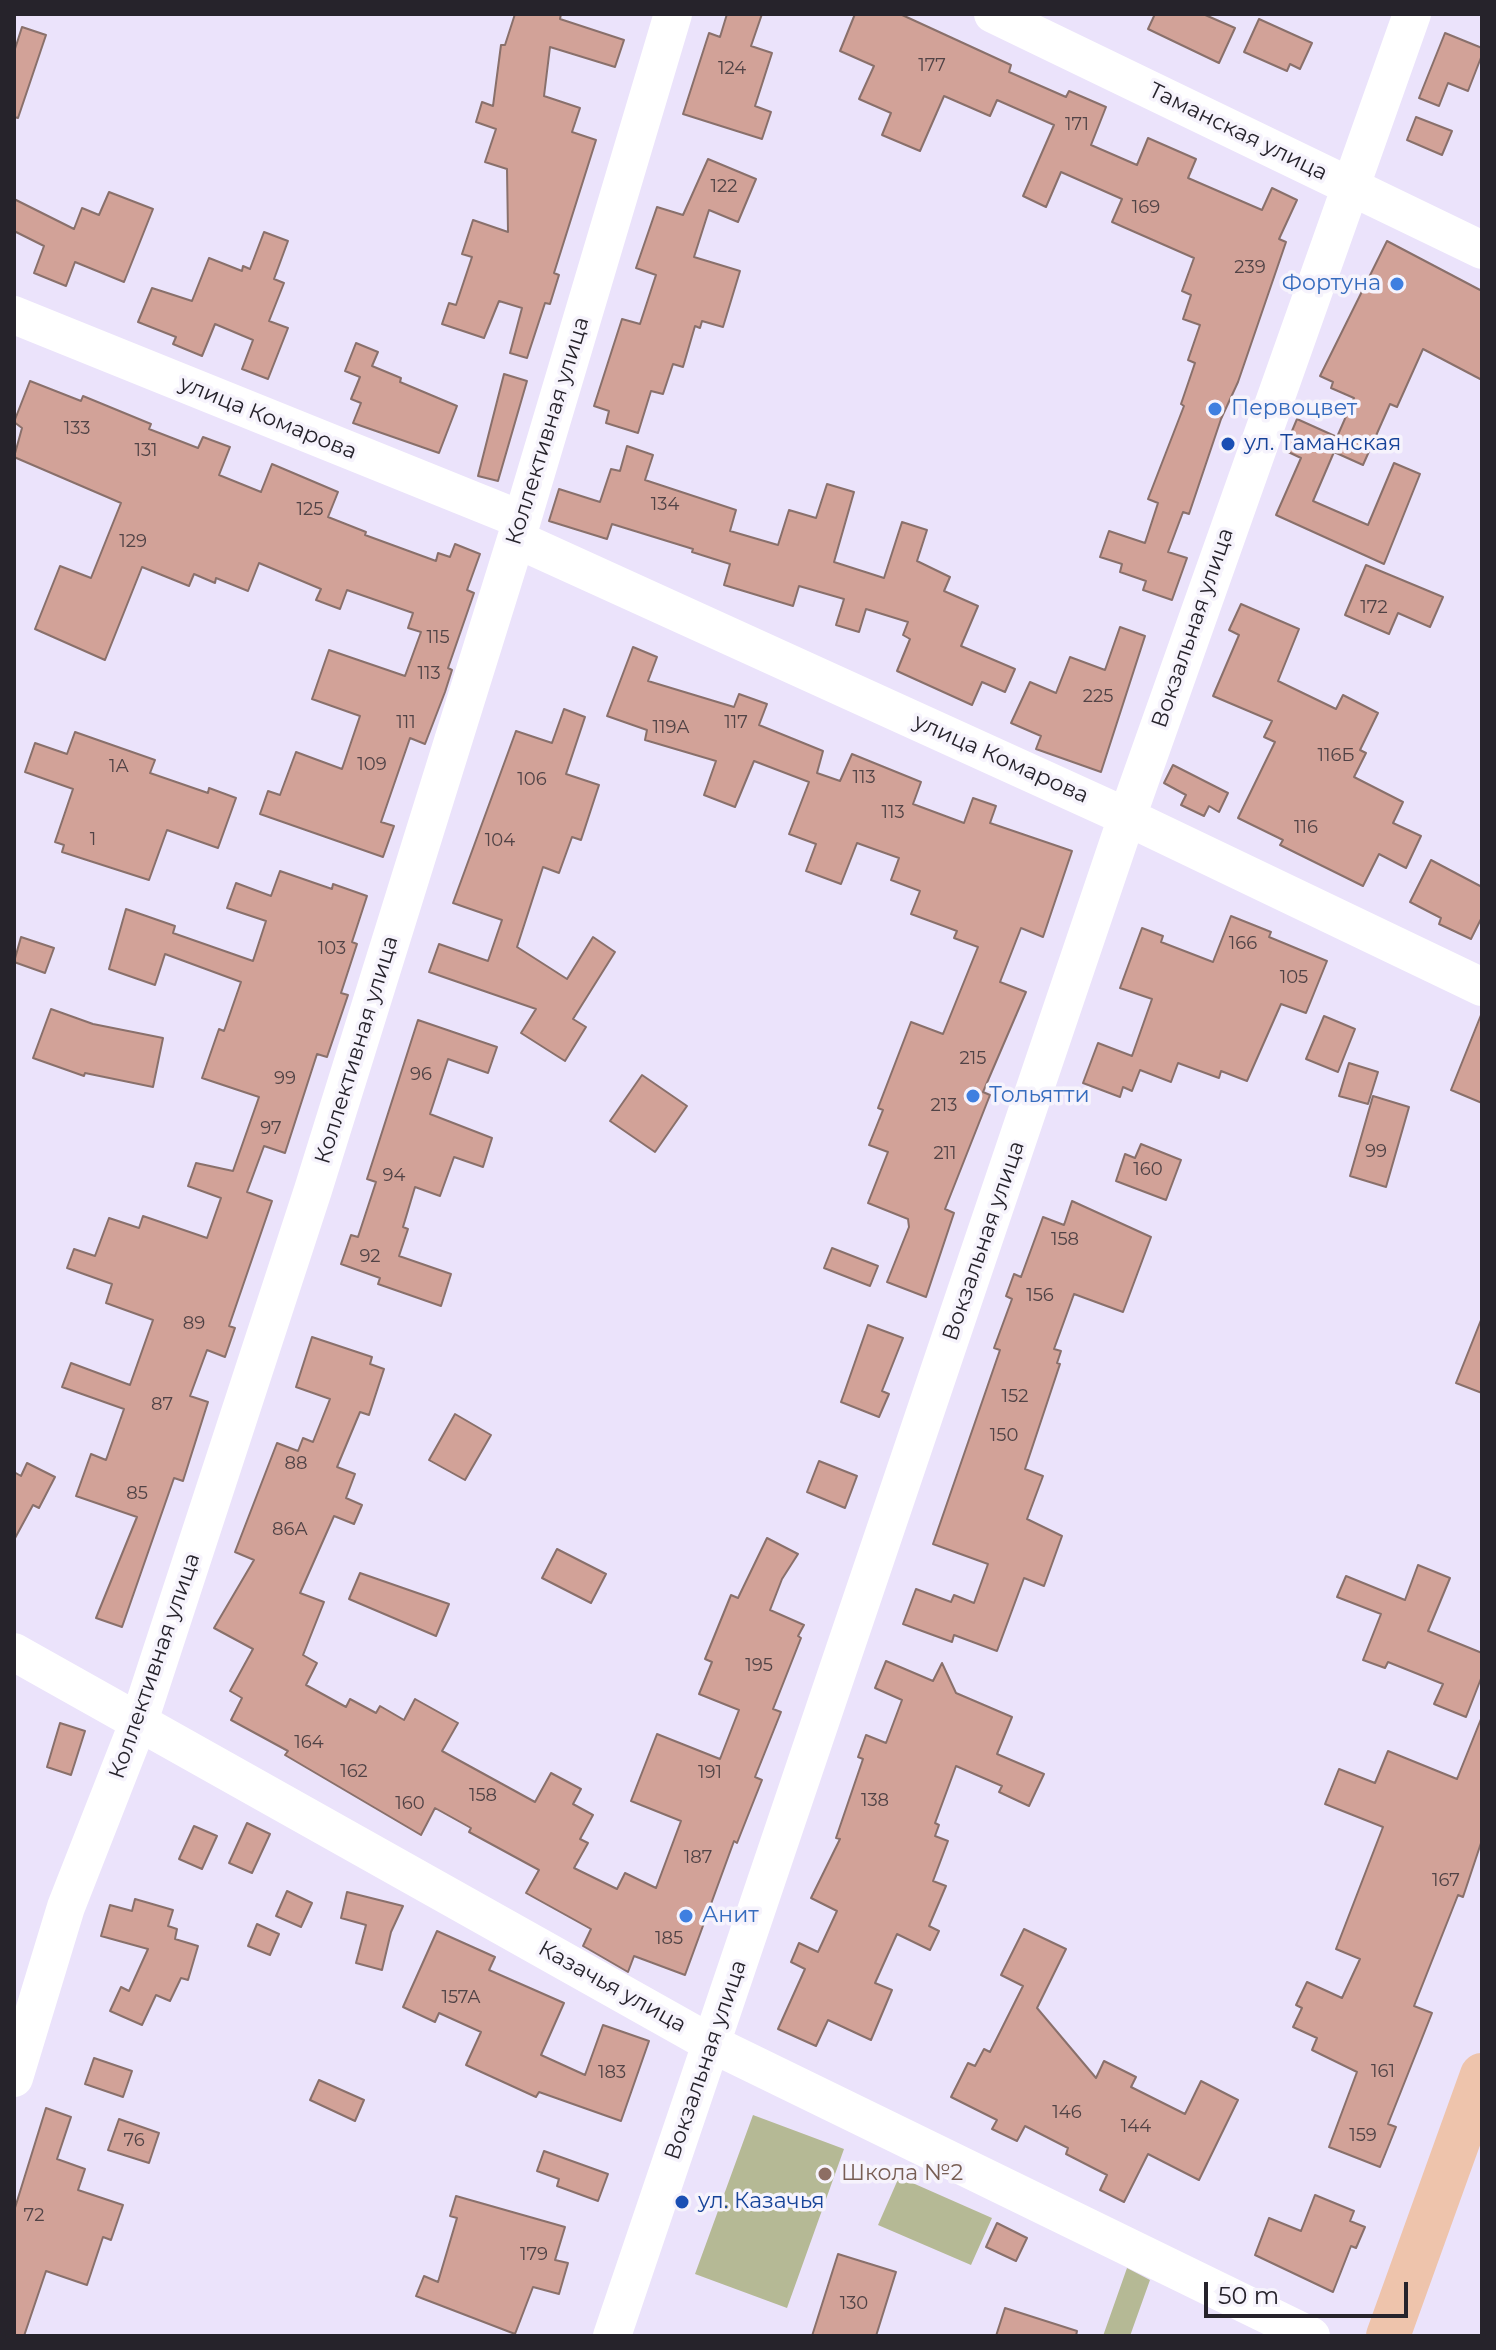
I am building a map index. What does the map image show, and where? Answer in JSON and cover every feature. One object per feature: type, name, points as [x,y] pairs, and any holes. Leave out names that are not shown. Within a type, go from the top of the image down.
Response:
[{"type":"main road","points":[[1388,2336],[1482,2075]]},
{"type":"street","name":"Коллективная улица","points":[[14,2078],[66,1907],[139,1721],[318,1175],[519,530],[673,14]]},
{"type":"street","name":"Таманская улица","points":[[993,14],[1482,250]]},
{"type":"street","name":"Вокзальная улица","points":[[612,2336],[1127,817],[1412,14]]},
{"type":"street","name":"улица Комарова","points":[[14,315],[519,530],[1482,987]]},
{"type":"street","name":"Казачья улица","points":[[14,1652],[712,2044],[1311,2336]]},
{"type":"green space","points":[[753,2115],[844,2149],[787,2308],[695,2274]]},
{"type":"green space","points":[[899,2177],[992,2218],[971,2265],[878,2225]]},
{"type":"green space","points":[[1127,2268],[1150,2280],[1130,2336],[1103,2336]]},
{"type":"building","points":[[515,14],[561,14],[560,19],[624,40],[615,67],[550,47],[544,96],[580,108],[572,132],[596,140],[554,273],[559,275],[550,304],[545,303],[527,358],[510,353],[522,308],[499,301],[484,338],[442,324],[449,303],[456,305],[472,257],[462,254],[473,220],[508,232],[507,169],[485,162],[496,129],[476,122],[482,102],[493,106],[501,45],[505,45]]},
{"type":"building","points":[[727,14],[762,14],[751,46],[772,53],[755,106],[771,112],[762,139],[683,114],[709,33],[720,37]]},
{"type":"building","points":[[855,14],[900,14],[1011,65],[1009,72],[1066,97],[1069,91],[1106,107],[1091,145],[1137,165],[1148,138],[1196,159],[1188,178],[1262,210],[1272,188],[1297,200],[1279,239],[1286,242],[1238,382],[1221,419],[1189,514],[1183,512],[1168,552],[1187,558],[1172,600],[1143,590],[1146,581],[1120,572],[1122,564],[1100,557],[1109,531],[1145,543],[1158,503],[1148,499],[1184,406],[1181,404],[1195,363],[1188,360],[1200,325],[1183,319],[1191,295],[1182,291],[1194,258],[1112,222],[1122,199],[1061,172],[1046,207],[1023,196],[1054,125],[997,100],[990,116],[944,96],[920,151],[882,135],[891,113],[859,99],[874,66],[840,51]]},
{"type":"building","points":[[1155,14],[1203,14],[1235,28],[1219,63],[1148,29]]},
{"type":"building","points":[[1259,19],[1312,43],[1300,69],[1290,64],[1287,71],[1244,52]]},
{"type":"building","points":[[22,27],[46,35],[18,118],[14,117],[14,52]]},
{"type":"building","points":[[1445,33],[1482,48],[1482,55],[1468,91],[1448,83],[1439,106],[1419,98]]},
{"type":"building","points":[[1416,117],[1452,131],[1442,155],[1407,140]]},
{"type":"building","points":[[708,159],[756,179],[738,222],[709,210],[694,257],[740,271],[723,327],[702,321],[700,328],[695,326],[683,367],[673,364],[663,394],[651,391],[638,433],[606,423],[609,411],[594,406],[622,319],[640,324],[656,275],[636,268],[657,207],[683,215]]},
{"type":"building","points":[[109,192],[153,209],[124,282],[75,262],[66,286],[34,273],[44,246],[14,231],[14,199],[74,229],[82,208],[99,215]]},
{"type":"building","points":[[264,232],[288,241],[274,279],[284,283],[269,321],[288,328],[268,379],[242,369],[253,340],[215,324],[202,356],[173,344],[176,337],[138,322],[152,288],[192,301],[209,258],[242,271],[243,266],[250,269]]},
{"type":"building","points":[[1387,241],[1482,291],[1482,380],[1423,349],[1397,407],[1390,404],[1363,465],[1334,452],[1313,501],[1368,525],[1394,463],[1420,474],[1384,564],[1276,515],[1301,458],[1284,450],[1297,419],[1337,437],[1354,398],[1331,388],[1333,382],[1320,376]]},
{"type":"building","points":[[356,343],[378,352],[372,366],[401,378],[400,382],[457,406],[439,453],[353,423],[361,403],[351,399],[360,377],[345,371]]},
{"type":"building","points":[[504,374],[527,381],[498,481],[478,476]]},
{"type":"building","points":[[30,381],[81,401],[83,396],[151,424],[149,429],[198,448],[203,437],[230,447],[219,475],[261,492],[272,464],[338,492],[328,517],[366,532],[365,535],[436,561],[438,553],[450,557],[455,544],[480,554],[467,590],[474,593],[448,668],[452,670],[445,692],[425,744],[410,738],[381,822],[394,826],[383,857],[260,814],[268,791],[280,795],[296,752],[342,769],[360,716],[312,699],[329,650],[405,676],[421,632],[408,628],[413,613],[347,590],[340,609],[316,600],[321,589],[259,563],[248,591],[216,578],[215,583],[194,574],[189,586],[142,567],[105,660],[35,629],[60,566],[91,578],[121,503],[14,457],[22,428],[14,422]]},
{"type":"building","points":[[627,446],[653,455],[645,480],[736,510],[730,531],[778,545],[789,510],[816,518],[827,484],[854,492],[834,562],[884,578],[902,522],[927,530],[917,561],[950,577],[944,591],[978,606],[961,646],[1015,669],[1005,692],[982,682],[972,705],[897,671],[910,639],[903,635],[908,622],[866,609],[859,632],[836,625],[844,599],[799,586],[793,606],[724,585],[730,564],[692,552],[693,549],[612,524],[607,539],[549,521],[559,489],[600,502],[611,469],[620,471]]},
{"type":"building","points":[[1366,565],[1443,597],[1430,627],[1398,613],[1389,634],[1345,615]]},
{"type":"building","points":[[1241,604],[1299,629],[1278,681],[1336,709],[1343,695],[1378,713],[1360,750],[1366,753],[1354,777],[1403,802],[1393,823],[1421,836],[1406,868],[1379,854],[1363,886],[1280,845],[1283,840],[1238,818],[1275,742],[1264,737],[1272,721],[1213,696],[1239,635],[1229,630]]},
{"type":"building","points":[[1120,627],[1145,636],[1101,772],[1036,749],[1041,736],[1011,723],[1030,682],[1056,693],[1070,657],[1105,670]]},
{"type":"building","points":[[633,647],[657,657],[648,681],[734,707],[739,694],[767,704],[759,725],[823,751],[817,773],[840,781],[852,754],[921,782],[913,804],[964,823],[973,798],[996,806],[990,823],[1072,851],[1043,937],[1021,928],[1000,982],[1026,992],[983,1092],[990,1095],[945,1209],[954,1213],[926,1297],[887,1282],[909,1227],[908,1219],[868,1203],[888,1152],[869,1145],[883,1110],[878,1108],[911,1022],[943,1034],[978,947],[954,938],[957,931],[911,914],[920,891],[891,880],[899,858],[857,843],[841,884],[806,871],[816,844],[789,834],[809,782],[754,761],[735,807],[704,795],[716,761],[645,740],[647,730],[607,716]]},
{"type":"building","points":[[564,709],[585,717],[566,774],[599,785],[581,840],[572,837],[559,873],[543,867],[517,947],[567,979],[593,937],[615,952],[573,1019],[586,1027],[565,1061],[521,1033],[536,1009],[429,972],[439,944],[488,961],[502,920],[453,903],[516,731],[552,743]]},
{"type":"building","points":[[75,732],[155,760],[150,773],[208,793],[209,788],[236,798],[218,848],[167,830],[149,880],[62,852],[64,845],[55,842],[73,789],[25,772],[35,743],[67,754]]},
{"type":"building","points":[[1173,765],[1228,793],[1219,812],[1209,806],[1204,816],[1181,805],[1186,795],[1164,783]]},
{"type":"building","points":[[1431,860],[1482,887],[1482,917],[1471,939],[1439,924],[1441,918],[1410,902]]},
{"type":"building","points":[[280,871],[332,889],[333,884],[367,896],[352,942],[357,944],[341,993],[348,995],[327,1057],[317,1054],[285,1153],[264,1146],[247,1192],[272,1201],[229,1326],[235,1328],[225,1357],[207,1350],[190,1396],[208,1402],[183,1481],[174,1478],[122,1627],[96,1618],[137,1517],[76,1496],[91,1454],[106,1460],[124,1409],[62,1387],[71,1363],[130,1385],[153,1320],[106,1303],[112,1284],[67,1268],[74,1249],[95,1256],[109,1218],[139,1228],[143,1216],[207,1238],[221,1198],[188,1186],[196,1163],[233,1171],[259,1097],[202,1078],[219,1029],[224,1031],[241,982],[165,954],[155,985],[109,969],[126,909],[175,926],[173,933],[253,961],[266,921],[227,908],[236,883],[271,896]]},
{"type":"building","points":[[1231,916],[1271,932],[1269,937],[1327,961],[1306,1013],[1281,1004],[1247,1081],[1221,1071],[1219,1078],[1178,1063],[1171,1082],[1140,1070],[1132,1091],[1123,1087],[1120,1097],[1083,1083],[1098,1043],[1132,1056],[1152,999],[1120,988],[1142,928],[1163,936],[1161,942],[1213,962]]},
{"type":"building","points":[[21,937],[54,948],[45,973],[14,962]]},
{"type":"building","points":[[51,1009],[93,1024],[163,1038],[153,1087],[85,1073],[84,1076],[33,1058]]},
{"type":"building","points":[[1482,1015],[1482,1103],[1451,1090]]},
{"type":"building","points":[[1324,1016],[1355,1029],[1338,1072],[1306,1059]]},
{"type":"building","points":[[418,1020],[497,1047],[488,1073],[448,1059],[430,1114],[492,1138],[483,1167],[454,1157],[440,1196],[415,1187],[403,1227],[408,1229],[399,1256],[451,1274],[441,1306],[378,1284],[380,1278],[341,1264],[351,1235],[358,1237],[376,1182],[367,1179]]},
{"type":"building","points":[[1349,1063],[1378,1072],[1368,1104],[1339,1096]]},
{"type":"building","points":[[642,1075],[687,1106],[655,1152],[610,1121]]},
{"type":"building","points":[[1373,1096],[1409,1107],[1386,1187],[1350,1176]]},
{"type":"building","points":[[1141,1144],[1181,1160],[1166,1200],[1116,1181],[1125,1154],[1135,1158]]},
{"type":"building","points":[[1072,1201],[1151,1237],[1123,1312],[1074,1294],[1054,1349],[1061,1351],[1057,1363],[1060,1364],[1025,1469],[1043,1476],[1027,1519],[1062,1536],[1044,1586],[1024,1578],[997,1651],[954,1635],[952,1642],[903,1624],[916,1589],[951,1602],[954,1595],[974,1603],[988,1564],[933,1544],[1000,1350],[994,1348],[1012,1299],[1006,1296],[1014,1274],[1021,1277],[1043,1217],[1064,1225]]},
{"type":"building","points":[[832,1248],[878,1266],[870,1286],[824,1268]]},
{"type":"building","points":[[1482,1320],[1482,1393],[1456,1383]]},
{"type":"building","points":[[868,1325],[903,1338],[882,1391],[889,1394],[879,1417],[841,1402]]},
{"type":"building","points":[[312,1337],[372,1357],[370,1364],[384,1369],[369,1415],[360,1412],[337,1467],[355,1474],[346,1498],[362,1505],[354,1524],[334,1516],[300,1593],[324,1602],[303,1655],[317,1663],[306,1685],[346,1707],[350,1699],[376,1713],[380,1706],[404,1720],[415,1699],[458,1723],[442,1751],[535,1802],[551,1773],[581,1789],[573,1804],[593,1815],[580,1839],[588,1843],[574,1868],[617,1889],[625,1873],[656,1888],[681,1821],[631,1801],[657,1734],[720,1759],[739,1710],[699,1694],[712,1662],[705,1659],[731,1595],[738,1598],[767,1538],[798,1554],[782,1579],[770,1610],[804,1625],[798,1636],[801,1638],[773,1709],[781,1712],[755,1777],[762,1780],[737,1843],[734,1841],[685,1975],[634,1956],[628,1972],[583,1946],[591,1929],[526,1893],[539,1870],[469,1832],[471,1828],[435,1808],[421,1835],[285,1755],[288,1751],[231,1720],[242,1698],[230,1691],[253,1649],[214,1628],[254,1560],[235,1552],[277,1443],[298,1451],[303,1438],[313,1442],[330,1399],[296,1387]]},
{"type":"building","points":[[455,1414],[491,1435],[465,1480],[429,1460]]},
{"type":"building","points":[[819,1461],[857,1476],[845,1508],[807,1492]]},
{"type":"building","points":[[27,1463],[55,1477],[39,1508],[33,1505],[14,1540],[14,1472],[21,1476]]},
{"type":"building","points":[[557,1549],[606,1574],[591,1603],[542,1578]]},
{"type":"building","points":[[1418,1565],[1450,1578],[1428,1631],[1482,1653],[1482,1676],[1466,1717],[1434,1704],[1443,1684],[1388,1662],[1385,1668],[1363,1660],[1381,1614],[1337,1597],[1346,1576],[1405,1600]]},
{"type":"building","points":[[360,1573],[449,1604],[436,1636],[349,1599]]},
{"type":"building","points":[[886,1661],[933,1681],[942,1663],[956,1693],[1012,1717],[997,1754],[1044,1774],[1029,1806],[999,1792],[1002,1786],[956,1766],[935,1823],[939,1825],[935,1836],[948,1841],[933,1881],[946,1886],[929,1926],[939,1931],[930,1950],[897,1934],[875,1983],[892,1990],[871,2040],[828,2020],[816,2046],[778,2029],[805,1969],[791,1962],[799,1943],[818,1952],[837,1911],[811,1898],[840,1839],[836,1838],[863,1759],[858,1757],[866,1735],[886,1743],[902,1700],[875,1688]]},
{"type":"building","points":[[1481,1719],[1482,1840],[1463,1897],[1458,1895],[1414,2006],[1432,2013],[1388,2124],[1396,2127],[1380,2167],[1329,2147],[1357,2072],[1312,2050],[1317,2038],[1293,2027],[1302,2008],[1296,2005],[1307,1982],[1342,1998],[1360,1959],[1336,1949],[1383,1827],[1325,1804],[1339,1769],[1375,1783],[1388,1751],[1457,1779]]},
{"type":"building","points":[[60,1723],[85,1731],[71,1775],[47,1767]]},
{"type":"building","points":[[247,1823],[270,1834],[252,1873],[229,1863]]},
{"type":"building","points":[[194,1826],[217,1836],[202,1869],[179,1859]]},
{"type":"building","points":[[287,1891],[312,1903],[301,1927],[276,1916]]},
{"type":"building","points":[[347,1892],[403,1906],[391,1932],[382,1970],[356,1963],[366,1925],[341,1918]]},
{"type":"building","points":[[135,1899],[173,1910],[168,1926],[177,1929],[175,1939],[198,1946],[188,1980],[181,1978],[170,2001],[156,1995],[142,2025],[110,2011],[121,1987],[129,1991],[148,1949],[101,1936],[110,1905],[132,1911]]},
{"type":"building","points":[[257,1924],[279,1934],[270,1955],[248,1946]]},
{"type":"building","points":[[1024,1929],[1066,1949],[1037,2008],[1096,2078],[1104,2061],[1136,2077],[1131,2087],[1185,2114],[1201,2081],[1238,2100],[1199,2180],[1148,2154],[1124,2202],[1100,2190],[1107,2175],[1066,2154],[1068,2148],[1025,2126],[1017,2141],[992,2129],[997,2120],[951,2097],[968,2063],[975,2066],[984,2049],[990,2052],[1023,1986],[1001,1975]]},
{"type":"building","points":[[437,1931],[495,1957],[489,1970],[564,2003],[541,2055],[585,2075],[603,2025],[649,2041],[621,2121],[539,2092],[536,2097],[466,2065],[481,2032],[439,2013],[435,2022],[403,2007]]},
{"type":"building","points":[[94,2058],[132,2071],[123,2097],[85,2084]]},
{"type":"building","points":[[319,2080],[364,2100],[355,2121],[310,2100]]},
{"type":"building","points":[[46,2108],[71,2117],[57,2159],[85,2169],[78,2190],[123,2205],[111,2240],[103,2237],[87,2285],[46,2271],[24,2336],[14,2336],[14,2211]]},
{"type":"building","points":[[119,2119],[159,2133],[149,2163],[108,2150]]},
{"type":"building","points":[[544,2151],[608,2174],[598,2201],[557,2186],[559,2179],[537,2171]]},
{"type":"building","points":[[1315,2195],[1354,2211],[1350,2221],[1365,2227],[1356,2248],[1351,2246],[1333,2292],[1255,2255],[1269,2218],[1301,2231]]},
{"type":"building","points":[[456,2196],[565,2227],[555,2260],[568,2263],[559,2294],[533,2287],[515,2334],[416,2296],[424,2276],[438,2282],[457,2218],[450,2216]]},
{"type":"building","points":[[997,2223],[1027,2238],[1016,2261],[986,2247]]},
{"type":"building","points":[[838,2254],[896,2272],[876,2336],[812,2336]]},
{"type":"building","points":[[1005,2308],[1077,2331],[1076,2336],[996,2336]]},
{"type":"place","name":"Фортуна","points":[[1397,284]]},
{"type":"place","name":"Первоцвет","points":[[1215,409]]},
{"type":"place","name":"ул. Таманская","points":[[1228,444]]},
{"type":"place","name":"Тольятти","points":[[973,1096]]},
{"type":"place","name":"Анит","points":[[686,1916]]},
{"type":"place","name":"Школа №2","points":[[825,2174]]},
{"type":"place","name":"ул. Казачья","points":[[682,2202]]}]
